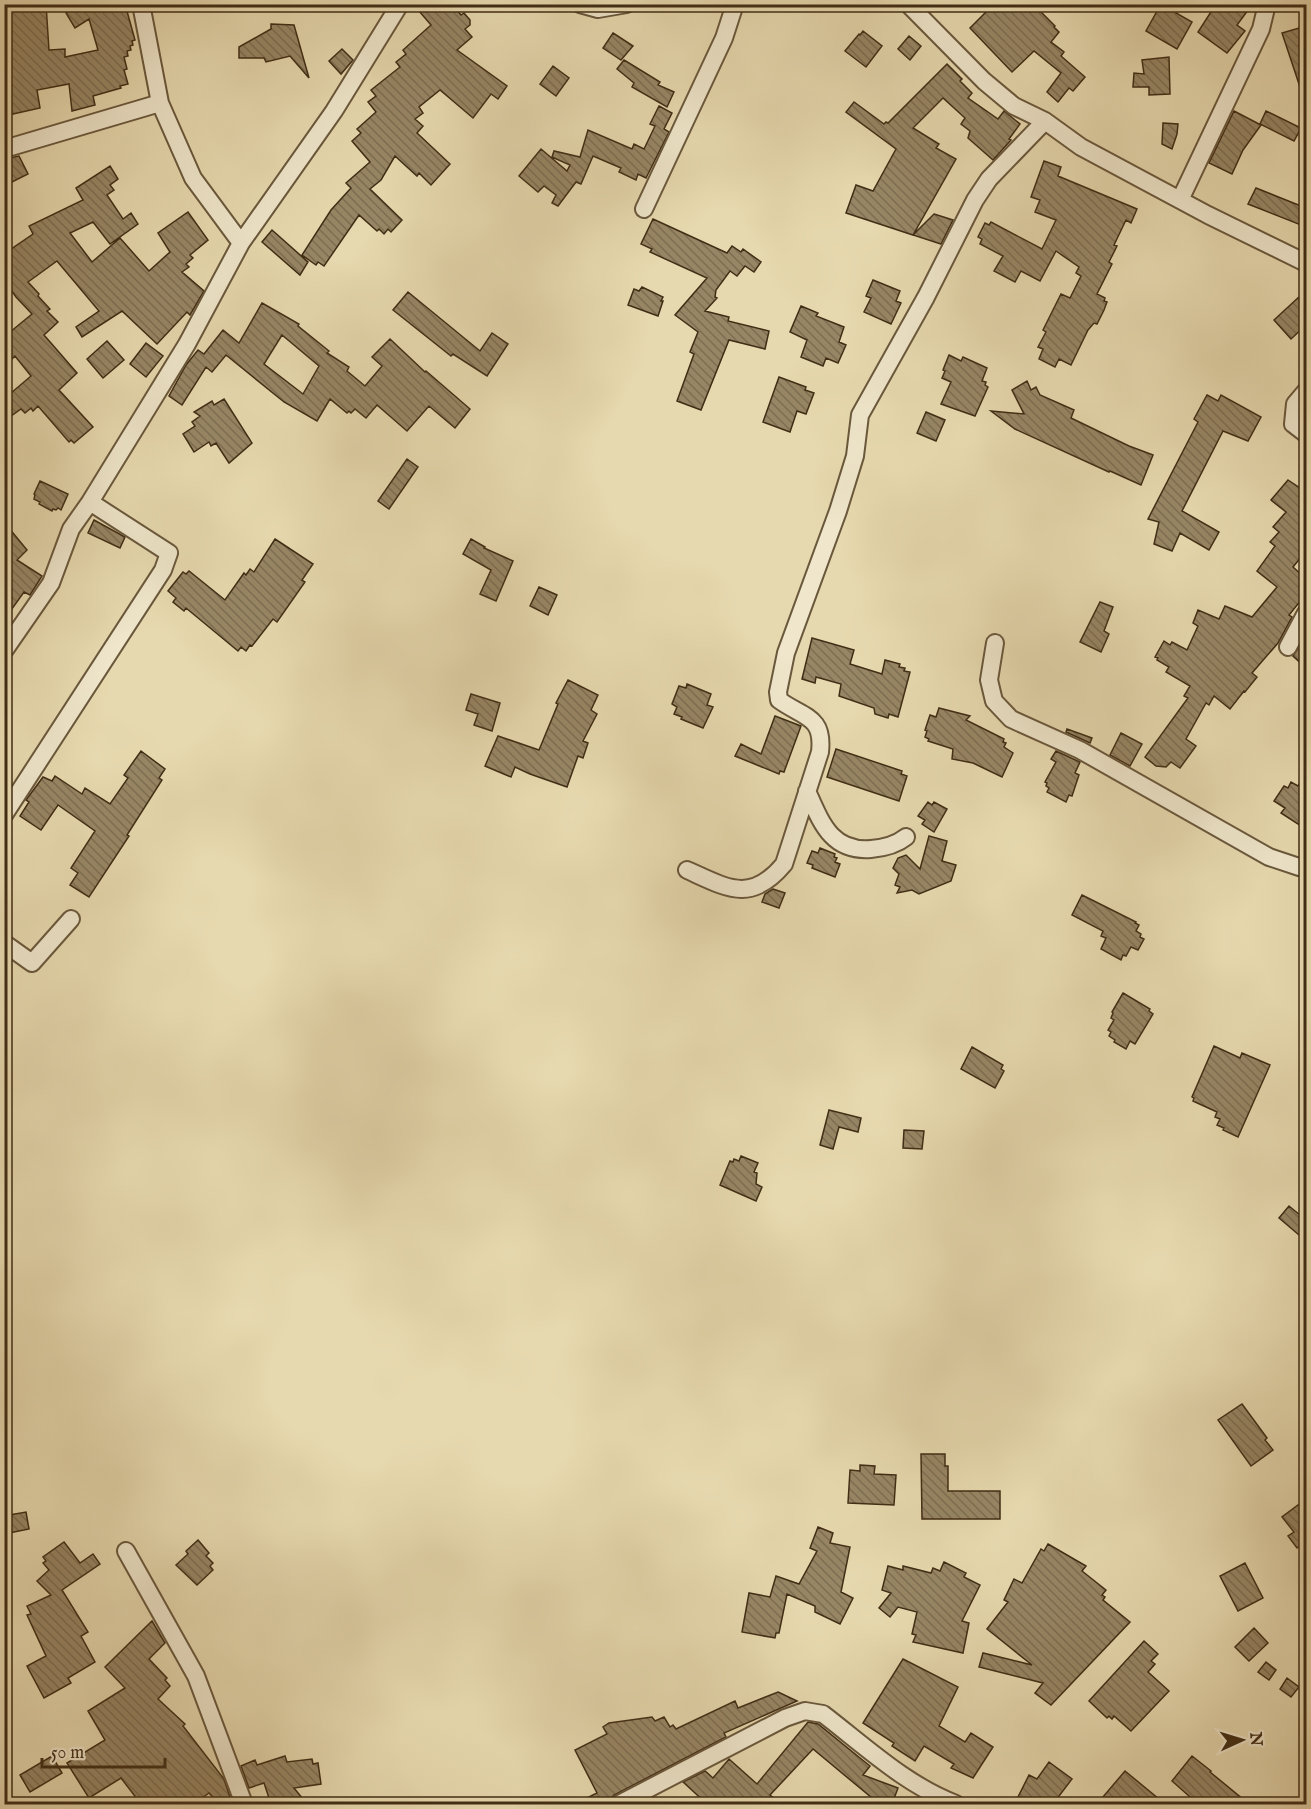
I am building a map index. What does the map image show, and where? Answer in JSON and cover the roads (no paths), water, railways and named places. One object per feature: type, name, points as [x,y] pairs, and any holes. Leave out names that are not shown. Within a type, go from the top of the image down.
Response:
[{"type":"street","points":[[141,4],[160,103],[193,178],[241,243]]},
{"type":"street","points":[[4,651],[51,584],[70,529],[90,502],[187,344],[241,243],[334,111],[400,4]]},
{"type":"street","points":[[580,4],[598,9],[627,4]]},
{"type":"street","points":[[644,208],[724,38],[735,4]]},
{"type":"street","points":[[908,4],[984,81],[1014,106],[1045,120],[1081,147],[1306,263]]},
{"type":"street","points":[[1180,200],[1261,29],[1267,4]]},
{"type":"street","points":[[4,149],[160,103]]},
{"type":"street","points":[[687,870],[724,886],[741,890],[759,885],[773,877],[784,864],[820,752],[822,735],[812,719],[779,700],[778,692],[786,653],[838,511],[855,456],[860,415],[926,297],[975,200],[989,179],[1045,120]]},
{"type":"street","points":[[1306,391],[1295,404],[1293,424],[1306,434]]},
{"type":"street","points":[[4,815],[163,570],[169,552],[90,502]]},
{"type":"street","points":[[1288,647],[1306,613]]},
{"type":"street","points":[[995,643],[989,680],[994,701],[1011,718],[1080,750],[1269,857],[1299,867],[1306,865]]},
{"type":"street","points":[[807,791],[825,828],[837,841],[857,850],[892,844],[906,837]]},
{"type":"street","points":[[4,943],[32,963],[71,919]]},
{"type":"street","points":[[126,1551],[196,1676],[244,1804]]},
{"type":"street","points":[[619,1804],[785,1718],[805,1711],[824,1714],[914,1784],[936,1797],[956,1804]]}]
